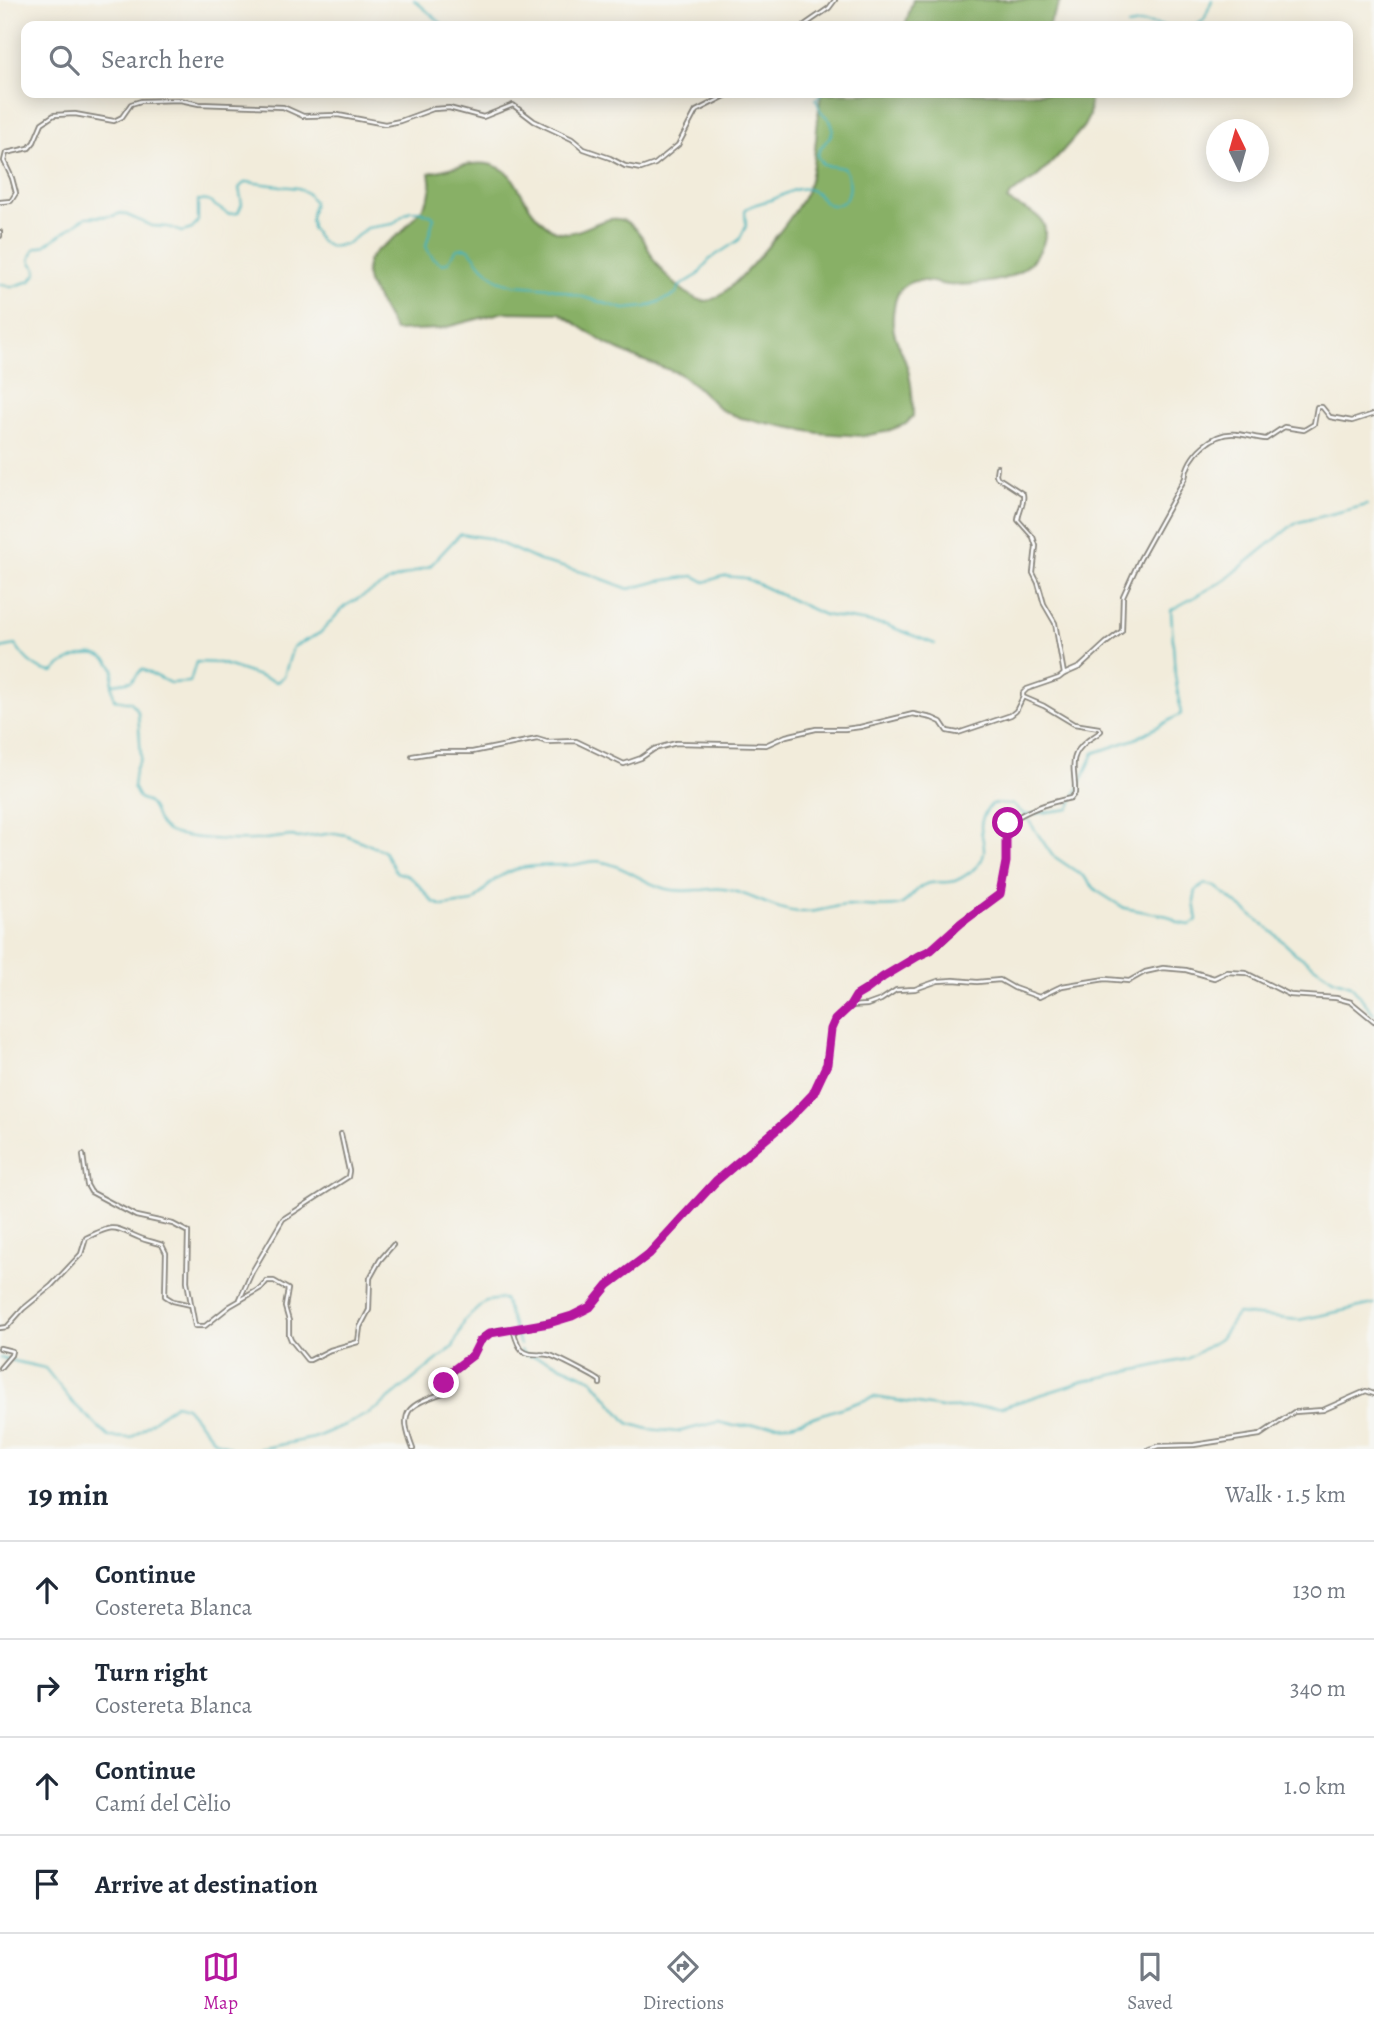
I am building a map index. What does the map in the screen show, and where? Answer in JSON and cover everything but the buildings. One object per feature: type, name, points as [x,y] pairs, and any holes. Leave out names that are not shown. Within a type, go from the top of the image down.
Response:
[{"type":"street","points":[[810,21],[829,8],[835,0]]},
{"type":"street","points":[[0,202],[13,200],[16,193],[4,161],[6,153],[29,148],[44,121],[54,115],[70,114],[114,121],[122,117],[131,104],[141,101],[180,100],[199,104],[283,107],[303,116],[338,115],[385,124],[433,108],[449,108],[483,117],[513,105],[537,123],[572,139],[584,149],[639,169],[655,164],[678,145],[696,111],[721,98]]},
{"type":"street","points":[[412,756],[437,752],[472,752],[537,739],[576,741],[624,764],[641,758],[654,749],[676,743],[766,745],[786,736],[816,729],[860,727],[913,714],[932,718],[941,722],[947,731],[958,733],[1011,715],[1016,711],[1027,689],[1059,678],[1080,667],[1122,631],[1123,596],[1140,559],[1185,478],[1187,468],[1196,453],[1211,440],[1235,433],[1266,439],[1284,427],[1304,430],[1314,424],[1317,408],[1322,407],[1330,417],[1352,421],[1374,414]]},
{"type":"street","points":[[997,467],[997,477],[1023,494],[1024,501],[1018,520],[1036,546],[1033,573],[1044,604],[1055,623],[1064,674]]},
{"type":"street","points":[[413,1449],[405,1423],[407,1414],[413,1406],[425,1399],[443,1393],[448,1374],[473,1355],[484,1336],[499,1330],[549,1323],[590,1307],[608,1285],[649,1254],[716,1181],[789,1119],[815,1091],[827,1064],[831,1029],[835,1020],[856,996],[931,950],[1000,894],[1006,862],[1008,823],[1027,810],[1071,798],[1075,793],[1072,762],[1085,742],[1101,731],[1099,728],[1074,724],[1023,697]]},
{"type":"street","points":[[850,1006],[867,1005],[892,992],[915,989],[938,981],[1000,980],[1039,997],[1062,986],[1105,979],[1129,981],[1145,972],[1163,968],[1186,970],[1214,978],[1223,972],[1241,972],[1290,995],[1336,998],[1351,1002],[1374,1020]]},
{"type":"street","points":[[240,1299],[252,1272],[283,1219],[348,1177],[341,1134]]},
{"type":"street","points":[[83,1155],[87,1185],[91,1192],[136,1216],[164,1221],[188,1232],[187,1282],[195,1326],[205,1326],[240,1299],[271,1280],[287,1287],[285,1307],[291,1340],[307,1360],[358,1342],[360,1327],[369,1310],[370,1278],[393,1245]]},
{"type":"street","points":[[0,1328],[7,1327],[23,1309],[51,1286],[81,1254],[86,1238],[113,1228],[123,1229],[141,1239],[162,1245],[166,1253],[165,1296],[173,1301],[191,1305]]},
{"type":"street","points":[[513,1329],[521,1349],[528,1354],[549,1355],[595,1376],[600,1384]]},
{"type":"street","points":[[0,1348],[12,1351],[0,1368]]},
{"type":"street","points":[[0,1359],[6,1361]]},
{"type":"street","points":[[1149,1449],[1260,1435],[1294,1412],[1323,1410],[1366,1391],[1374,1394]]},
{"type":"green space","points":[[913,0],[1061,0],[1050,21],[907,21]]},
{"type":"green space","points":[[820,98],[1090,98],[1089,116],[1084,126],[1044,170],[1007,200],[1037,216],[1044,225],[1044,242],[1026,267],[1011,276],[984,283],[948,285],[912,282],[898,293],[893,324],[909,374],[913,416],[906,424],[885,432],[863,436],[818,433],[741,418],[721,410],[678,373],[606,344],[560,313],[504,312],[439,329],[395,331],[368,283],[368,261],[375,252],[402,232],[429,197],[429,173],[462,165],[485,164],[505,171],[536,215],[556,231],[576,231],[613,219],[631,225],[642,237],[654,260],[673,282],[685,292],[705,301],[727,290],[781,229],[803,198],[813,164]]},
{"type":"waterway","points":[[414,0],[439,21]]},
{"type":"waterway","points":[[1202,21],[1212,0]]},
{"type":"waterway","points":[[0,284],[11,287],[30,281],[37,273],[30,260],[34,249],[44,246],[86,217],[122,213],[152,226],[168,227],[182,232],[192,229],[198,221],[198,200],[208,201],[228,214],[238,213],[242,204],[239,188],[247,182],[298,188],[307,193],[314,202],[312,228],[320,241],[331,247],[347,244],[367,228],[393,224],[410,211],[420,211],[434,217],[426,246],[432,257],[440,263],[448,262],[457,249],[465,248],[498,280],[514,285],[552,288],[624,309],[646,307],[675,295],[680,286],[698,275],[710,259],[739,240],[746,226],[745,210],[749,207],[799,189],[813,191],[832,205],[842,203],[846,199],[849,178],[844,168],[823,165],[817,156],[833,129],[820,110],[817,98]]},
{"type":"waterway","points":[[1025,815],[1069,809],[1094,753],[1135,739],[1181,714],[1175,675],[1171,610],[1225,580],[1295,523],[1367,505]]},
{"type":"waterway","points":[[114,684],[132,681],[142,669],[170,683],[190,682],[196,662],[220,663],[277,682],[284,676],[293,647],[320,633],[345,606],[390,581],[430,566],[460,534],[488,538],[540,561],[589,574],[629,589],[694,576],[705,582],[723,576],[745,578],[824,615],[886,625],[935,644]]},
{"type":"waterway","points":[[0,648],[16,645],[31,663],[53,672],[64,663],[86,655],[101,656],[109,662],[114,669],[114,699],[131,702],[138,711],[141,758],[135,770],[133,787],[139,798],[150,805],[158,822],[166,830],[195,837],[235,840],[293,836],[298,838],[334,833],[346,835],[384,851],[396,872],[415,881],[433,902],[443,906],[473,902],[500,876],[520,868],[595,861],[619,867],[666,889],[724,889],[794,911],[810,912],[847,905],[896,906],[904,903],[924,885],[955,881],[975,868],[984,851],[981,830],[985,814],[992,804],[1012,804],[1025,815],[1052,855],[1083,876],[1097,891],[1124,908],[1168,916],[1179,923],[1190,925],[1197,920],[1194,902],[1196,890],[1205,884],[1216,887],[1295,953],[1333,979],[1351,985],[1374,1014]]},
{"type":"waterway","points":[[259,1449],[314,1438],[379,1407],[453,1347],[465,1320],[486,1301],[504,1299],[520,1345]]},
{"type":"waterway","points":[[521,1350],[523,1354],[548,1360],[592,1379],[628,1423],[648,1429],[677,1432],[718,1422],[734,1426],[792,1424],[874,1397],[942,1408],[1002,1407],[1084,1381],[1187,1359],[1220,1339],[1237,1314],[1299,1320],[1374,1304]]},
{"type":"waterway","points":[[0,1358],[45,1368],[73,1403],[109,1437],[131,1438],[175,1404],[186,1407],[213,1439],[233,1449]]},
{"type":"route","points":[[444,1383],[448,1374],[473,1355],[484,1336],[499,1330],[549,1323],[590,1307],[608,1285],[649,1254],[716,1181],[789,1119],[815,1091],[827,1064],[831,1029],[835,1020],[856,996],[931,950],[1000,894],[1006,862],[1008,823]]}]
